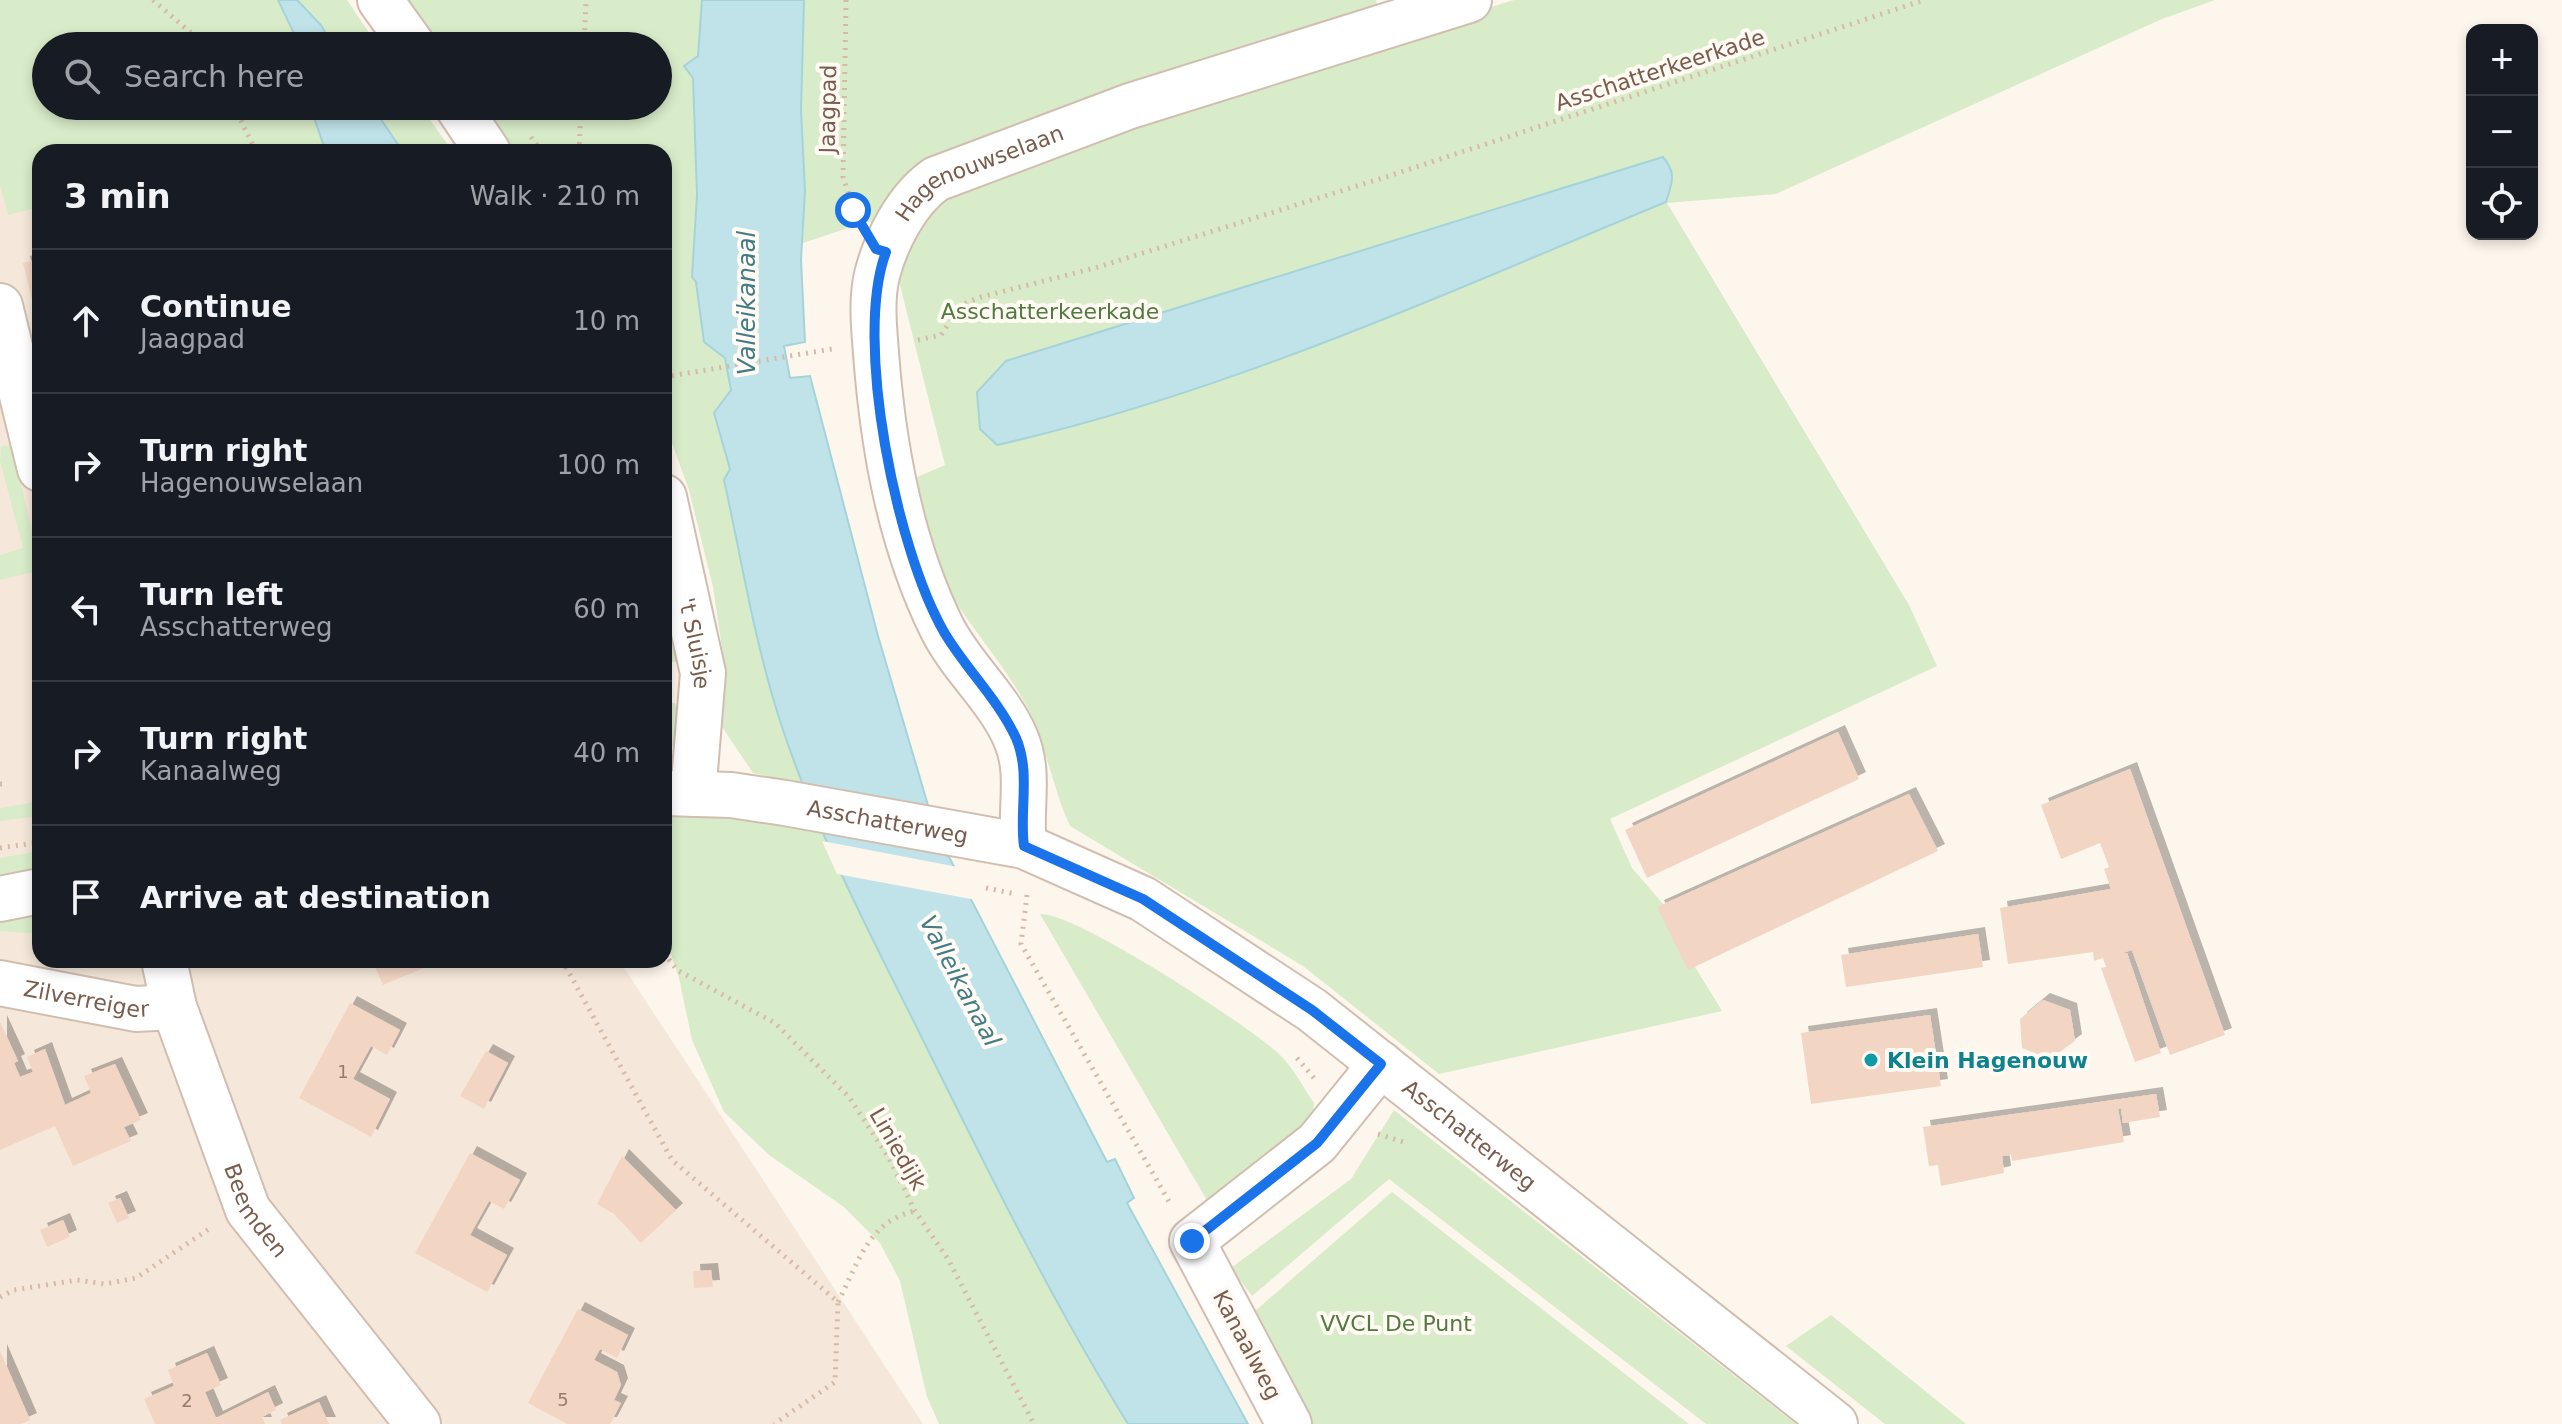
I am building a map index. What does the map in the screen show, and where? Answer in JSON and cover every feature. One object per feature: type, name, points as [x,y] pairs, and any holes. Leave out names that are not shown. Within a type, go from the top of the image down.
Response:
[{"type":"street","points":[[380,0],[403,32]]},
{"type":"street","name":"Hagenouwselaan","points":[[1024,846],[1023,767],[1017,740],[944,632],[924,590],[901,516],[881,404],[873,317],[877,276],[913,198],[936,179],[1130,106],[1469,0]]},
{"type":"street","points":[[466,120],[483,144]]},
{"type":"street","points":[[0,306],[32,436]]},
{"type":"street","name":"'t Sluisje","points":[[672,533],[703,673],[679,793]]},
{"type":"street","name":"Asschatterweg","points":[[679,793],[785,803],[1024,846],[1143,899],[1312,1010],[1835,1424]]},
{"type":"street","points":[[0,899],[32,893]]},
{"type":"street","name":"Beemden","points":[[166,968],[174,1007],[248,1210],[418,1424]]},
{"type":"street","name":"Zilverreiger","points":[[0,983],[136,1009],[174,1007]]},
{"type":"street","points":[[1192,1241],[1317,1143],[1381,1064]]},
{"type":"street","name":"Kanaalweg","points":[[1192,1241],[1289,1424]]},
{"type":"path","points":[[153,0],[190,32]]},
{"type":"path","points":[[585,32],[586,0]]},
{"type":"path","name":"Jaagpad","points":[[846,0],[843,177],[853,210],[876,249],[886,252]]},
{"type":"path","name":"Asschatterkeerkade","points":[[928,338],[941,335],[961,305],[981,297],[1095,268],[1392,175],[1924,0]]},
{"type":"path","points":[[241,120],[252,144]]},
{"type":"path","points":[[579,144],[580,120]]},
{"type":"path","points":[[672,376],[807,352]]},
{"type":"path","points":[[0,848],[32,843]]},
{"type":"path","points":[[984,887],[1027,896],[1021,944],[1192,1241]]},
{"type":"path","name":"Liniedijk","points":[[672,963],[677,970],[775,1023],[849,1097],[889,1158],[915,1211],[948,1259],[1034,1424]]},
{"type":"path","points":[[566,968],[672,1160],[838,1302]]},
{"type":"path","points":[[0,1297],[14,1290],[77,1280],[105,1284],[136,1278],[197,1235],[248,1210]]},
{"type":"path","points":[[774,1424],[835,1382],[838,1302],[877,1228],[900,1214],[915,1211]]},
{"type":"shaded area","points":[[0,0],[50,0],[49,32],[32,32],[32,120],[44,120],[41,144],[32,144],[32,968],[624,968],[923,1424],[0,1424]]},
{"type":"green space","points":[[0,0],[278,0],[293,32],[32,32],[32,120],[315,120],[323,144],[32,144],[32,209],[8,215],[0,185]]},
{"type":"green space","points":[[297,0],[347,0],[369,32],[325,32]]},
{"type":"green space","points":[[403,0],[702,0],[698,56],[684,66],[693,77],[697,195],[692,277],[696,282],[704,342],[725,358],[731,390],[714,413],[731,469],[724,480],[762,659],[804,785],[753,773],[720,724],[723,654],[713,587],[689,490],[672,443],[672,144],[507,144],[490,120],[672,120],[672,32],[427,32]]},
{"type":"green space","points":[[804,0],[1376,0],[1381,17],[941,189],[1131,116],[1514,0],[2215,0],[2162,19],[1776,194],[1667,203],[1909,605],[1937,666],[1610,819],[1632,868],[1670,912],[1694,965],[1722,1011],[1439,1074],[1303,966],[1070,826],[1026,705],[951,595],[932,554],[917,477],[945,465],[884,221],[866,222],[803,243],[805,191],[801,110]]},
{"type":"green space","points":[[381,120],[430,120],[447,144],[398,144]]},
{"type":"green space","points":[[12,445],[32,531],[32,572],[0,580],[0,555],[23,548],[0,461],[1,446]]},
{"type":"green space","points":[[672,604],[681,661],[672,662]]},
{"type":"green space","points":[[672,703],[675,703],[679,726],[673,746]]},
{"type":"green space","points":[[32,802],[32,817],[0,821],[0,808]]},
{"type":"green space","points":[[672,813],[773,815],[823,833],[1046,1282],[1128,1424],[939,1424],[927,1397],[900,1281],[880,1243],[844,1207],[769,1155],[724,1112],[692,1040],[672,957]]},
{"type":"green space","points":[[32,852],[32,869],[0,875],[0,858]]},
{"type":"green space","points":[[32,911],[32,933],[0,931],[0,917]]},
{"type":"green space","points":[[1040,914],[1059,918],[1123,950],[1199,996],[1261,1039],[1288,1064],[1314,1103],[1312,1122],[1212,1209]]},
{"type":"green space","points":[[1394,1110],[1796,1424],[1706,1424],[1389,1179],[1252,1296],[1231,1268],[1351,1179]]},
{"type":"green space","name":"VVCL De Punt","points":[[1392,1192],[1689,1424],[1311,1424],[1255,1311]]},
{"type":"green space","points":[[1831,1315],[1966,1424],[1885,1424],[1786,1346]]},
{"type":"water","points":[[278,0],[297,0],[325,32],[293,32]]},
{"type":"water","name":"Valleikanaal","points":[[702,0],[804,0],[801,110],[805,191],[801,260],[805,342],[784,346],[790,378],[810,376],[878,636],[930,812],[948,855],[1107,1162],[1115,1159],[1134,1198],[1127,1203],[1248,1424],[1128,1424],[1072,1328],[993,1180],[857,908],[802,784],[773,698],[752,617],[724,480],[730,469],[714,413],[731,390],[725,358],[704,342],[696,282],[692,277],[697,195],[693,78],[684,66],[698,56]]},
{"type":"water","points":[[315,120],[381,120],[398,144],[323,144]]},
{"type":"water","points":[[1663,157],[1672,173],[1666,202],[1419,305],[1253,369],[1083,423],[997,445],[980,429],[977,392],[1006,361]]},
{"type":"pier","points":[[822,841],[958,867],[976,900],[837,874]]},
{"type":"building","points":[[32,261],[32,299],[23,263]]},
{"type":"building","points":[[1838,732],[1859,779],[1647,878],[1625,830]]},
{"type":"building","points":[[2130,769],[2225,1035],[2170,1055],[2132,950],[2122,953],[2127,953],[2161,1053],[2135,1062],[2101,968],[2106,967],[2103,958],[2094,961],[2093,952],[2008,964],[2000,908],[2111,889],[2104,869],[2109,867],[2100,843],[2061,859],[2041,805]]},
{"type":"building","points":[[1909,794],[1938,851],[1688,970],[1657,907]]},
{"type":"building","points":[[1978,934],[1983,967],[1846,987],[1841,955]]},
{"type":"building","points":[[376,968],[424,968],[383,985]]},
{"type":"building","points":[[2043,1000],[2070,1010],[2075,1041],[2050,1059],[2022,1048],[2020,1019]]},
{"type":"building","points":[[350,1003],[400,1030],[387,1055],[371,1046],[353,1079],[390,1099],[371,1137],[299,1098]]},
{"type":"building","name":"Klein Hagenouw","points":[[1930,1015],[1941,1086],[1811,1104],[1801,1033]]},
{"type":"building","points":[[0,1022],[18,1061],[14,1063],[20,1077],[33,1072],[27,1057],[45,1049],[65,1105],[91,1093],[84,1076],[115,1064],[141,1120],[124,1127],[131,1141],[73,1166],[55,1126],[0,1150]]},
{"type":"building","points":[[486,1051],[508,1063],[484,1109],[460,1096]]},
{"type":"building","points":[[2156,1094],[2160,1117],[2123,1123],[2121,1108],[2118,1109],[2124,1142],[2012,1161],[2011,1155],[2002,1156],[2004,1173],[1941,1186],[1938,1165],[1929,1166],[1923,1127]]},
{"type":"building","points":[[470,1153],[520,1180],[504,1209],[489,1201],[470,1235],[507,1255],[487,1292],[415,1253]]},
{"type":"building","points":[[622,1156],[676,1210],[641,1243],[614,1214],[597,1204]]},
{"type":"building","points":[[120,1198],[129,1218],[117,1223],[108,1203]]},
{"type":"building","points":[[63,1220],[70,1237],[47,1247],[40,1230]]},
{"type":"building","points":[[711,1270],[713,1287],[694,1288],[693,1271]]},
{"type":"building","points":[[578,1309],[628,1335],[617,1358],[600,1349],[594,1360],[617,1372],[621,1385],[614,1400],[621,1403],[610,1424],[567,1424],[528,1403]]},
{"type":"building","points":[[0,1351],[30,1420],[21,1424],[0,1424]]},
{"type":"building","points":[[207,1353],[221,1385],[205,1392],[216,1418],[268,1392],[276,1410],[262,1417],[265,1424],[155,1424],[144,1399],[174,1386],[168,1370]]},
{"type":"building","points":[[319,1402],[329,1424],[282,1424],[280,1420]]},
{"type":"place","name":"Klein Hagenouw","points":[[1871,1060]]},
{"type":"route","points":[[853,210],[876,249],[886,252],[877,276],[873,317],[879,392],[901,516],[924,590],[944,632],[1002,713],[1017,740],[1023,767],[1025,798],[1021,829],[1024,846],[1143,899],[1312,1010],[1381,1064],[1317,1143],[1192,1241]]}]
